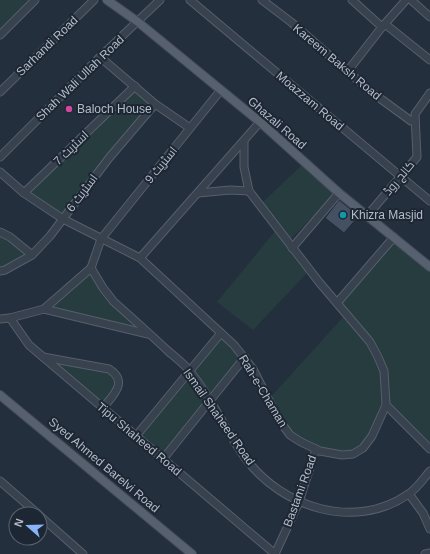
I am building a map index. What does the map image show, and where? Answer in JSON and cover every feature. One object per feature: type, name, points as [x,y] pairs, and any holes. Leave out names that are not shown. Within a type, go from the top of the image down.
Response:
[{"type":"main road","name":"Ghazali Road","points":[[107,0],[138,22],[220,91],[260,122],[340,194],[430,267]]},
{"type":"main road","name":"Syed Ahmed Barelvi Road","points":[[2,399],[192,554]]},
{"type":"street","points":[[0,34],[35,0]]},
{"type":"street","name":"Sarhandi Road","points":[[0,92],[94,0]]},
{"type":"street","name":"Shah Wali Ullah Road","points":[[0,157],[100,57],[160,0]]},
{"type":"street","name":"Moazzam Road","points":[[190,0],[402,176],[430,202]]},
{"type":"street","name":"Kareem Baksh Road","points":[[262,0],[291,22],[347,72],[382,100],[411,121],[414,121]]},
{"type":"street","points":[[352,0],[430,60]]},
{"type":"street","points":[[347,72],[383,25],[406,0]]},
{"type":"street","points":[[411,0],[430,17]]},
{"type":"street","points":[[100,57],[155,104],[190,128]]},
{"type":"street","name":"اسٹریٹ 7","points":[[24,193],[135,86]]},
{"type":"street","name":"اسٹریٹ 9","points":[[91,268],[101,239],[220,91]]},
{"type":"street","name":"کالج روڈ","points":[[367,216],[417,157],[414,121],[417,109],[430,93]]},
{"type":"street","name":"اسٹریٹ 6","points":[[0,271],[5,270],[32,255],[50,236],[109,158],[155,104]]},
{"type":"street","points":[[140,258],[244,142],[260,122]]},
{"type":"street","name":"Rah-e-Chaman","points":[[0,172],[24,193],[63,219],[140,258],[245,357],[285,429],[301,442],[331,454],[353,454],[363,448],[372,436],[386,405],[384,371],[370,342],[292,248],[249,191],[244,167],[244,142]]},
{"type":"street","points":[[198,193],[230,190],[249,191]]},
{"type":"street","points":[[292,248],[340,194]]},
{"type":"street","points":[[0,232],[10,236],[32,255]]},
{"type":"street","points":[[337,303],[394,237]]},
{"type":"street","points":[[0,319],[10,318],[44,309],[91,268],[103,288],[114,302],[150,334]]},
{"type":"street","name":"Ismail Shaheed Road","points":[[44,309],[150,334],[189,370],[210,400],[245,458],[258,473],[275,487],[299,502],[328,510],[368,512],[383,508],[409,494],[430,471]]},
{"type":"street","name":"Tipu Shaheed Road","points":[[10,318],[29,346],[275,554]]},
{"type":"street","points":[[136,436],[221,333]]},
{"type":"street","points":[[43,357],[108,370],[116,374],[119,378],[119,384],[103,408]]},
{"type":"street","points":[[163,459],[245,357]]},
{"type":"street","points":[[386,405],[430,450]]},
{"type":"street","name":"Bastami Road","points":[[275,554],[299,502],[316,449]]},
{"type":"street","points":[[0,481],[29,506]]},
{"type":"street","points":[[409,494],[423,513],[430,529]]},
{"type":"street","points":[[48,524],[79,553]]},
{"type":"street","points":[[425,554],[430,553]]},
{"type":"green space","points":[[0,0],[35,0],[0,35]]},
{"type":"green space","points":[[135,86],[155,104],[65,221],[24,193]]},
{"type":"green space","points":[[304,163],[336,193],[289,241],[261,204]]},
{"type":"green space","points":[[276,230],[307,273],[253,330],[217,302]]},
{"type":"green space","points":[[0,232],[32,255],[0,271]]},
{"type":"green space","points":[[392,235],[430,267],[430,447],[386,402],[383,413],[363,446],[353,452],[331,453],[292,436],[268,400],[346,314],[336,301]]},
{"type":"green space","points":[[92,266],[103,288],[150,334],[44,309]]},
{"type":"green space","points":[[221,333],[244,360],[163,459],[136,436]]},
{"type":"green space","points":[[43,357],[109,369],[119,384],[103,408]]},
{"type":"building","name":"Khizra Masjid","points":[[339,200],[359,216],[344,233],[325,218]]},
{"type":"place","name":"Baloch House","points":[[69,109]]},
{"type":"place","name":"Khizra Masjid","points":[[343,215]]}]
